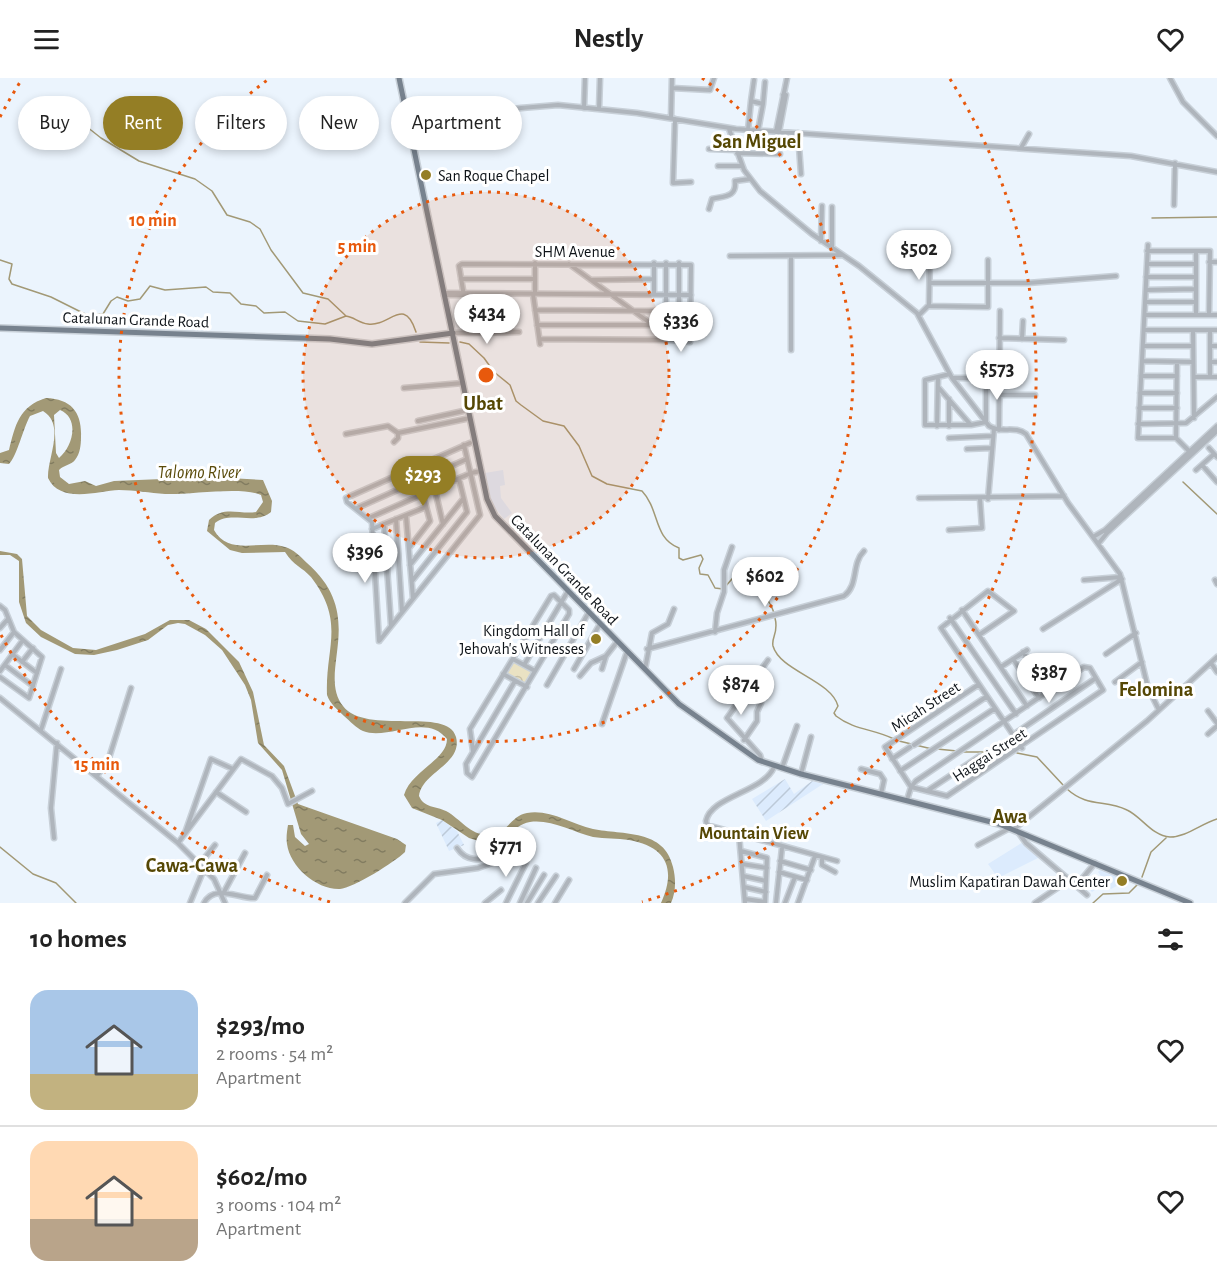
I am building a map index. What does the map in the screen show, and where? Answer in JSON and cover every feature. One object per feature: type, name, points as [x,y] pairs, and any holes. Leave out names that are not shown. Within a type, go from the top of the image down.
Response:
[{"type":"main road","points":[[399,78],[402,96]]},
{"type":"main road","points":[[413,150],[453,333]]},
{"type":"main road","name":"Catalunan Grande Road","points":[[0,327],[330,339],[368,344],[453,333],[481,472],[493,514],[688,712],[762,763],[1014,829],[1191,903]]},
{"type":"street","points":[[584,108],[585,78]]},
{"type":"street","points":[[599,109],[600,78]]},
{"type":"street","points":[[672,78],[673,183],[691,182]]},
{"type":"street","points":[[672,88],[710,90],[714,78]]},
{"type":"street","points":[[777,132],[787,78]]},
{"type":"street","points":[[1170,78],[1183,102],[1217,136]]},
{"type":"street","points":[[748,130],[754,80]]},
{"type":"street","points":[[758,131],[765,82]]},
{"type":"street","points":[[751,101],[763,104]]},
{"type":"street","points":[[522,108],[541,105],[599,109],[758,131],[1131,156],[1217,172]]},
{"type":"street","points":[[729,128],[742,166],[750,179],[768,198],[919,315],[951,376],[986,422],[994,429],[1024,432],[1064,496],[1122,578],[1150,695],[1159,710]]},
{"type":"street","points":[[798,133],[801,174]]},
{"type":"street","points":[[1021,148],[1029,134]]},
{"type":"street","points":[[709,149],[780,154]]},
{"type":"street","points":[[1174,163],[1174,205]]},
{"type":"street","points":[[718,166],[742,166]]},
{"type":"street","points":[[709,209],[712,199],[727,197],[733,192],[735,181],[750,179]]},
{"type":"street","points":[[822,206],[822,242]]},
{"type":"street","points":[[832,207],[832,249]]},
{"type":"street","points":[[1148,245],[1139,439],[1176,438],[1191,454]]},
{"type":"street","points":[[1148,251],[1210,251],[1209,315]]},
{"type":"street","points":[[1196,251],[1196,315]]},
{"type":"street","points":[[929,306],[930,253]]},
{"type":"street","points":[[730,256],[843,255]]},
{"type":"street","points":[[791,257],[791,350]]},
{"type":"street","points":[[919,315],[929,306],[988,307],[988,260]]},
{"type":"street","points":[[1209,262],[1217,262]]},
{"type":"street","points":[[444,294],[534,294],[691,295],[691,342],[672,340],[540,342],[535,310],[534,294],[535,263]]},
{"type":"street","points":[[569,263],[672,340]]},
{"type":"street","points":[[654,263],[654,295]]},
{"type":"street","points":[[666,263],[666,336]]},
{"type":"street","points":[[679,263],[679,342]]},
{"type":"street","name":"SHM Avenue","points":[[462,279],[460,264],[679,263],[690,264],[691,295]]},
{"type":"street","points":[[1147,264],[1196,264]]},
{"type":"street","points":[[930,283],[1028,283],[1116,276]]},
{"type":"street","points":[[1146,277],[1196,277]]},
{"type":"street","points":[[465,294],[462,279],[535,279]]},
{"type":"street","points":[[591,280],[654,279]]},
{"type":"street","points":[[1146,290],[1196,290]]},
{"type":"street","points":[[1145,302],[1196,302]]},
{"type":"street","points":[[535,310],[666,311]]},
{"type":"street","points":[[999,430],[1000,311]]},
{"type":"street","points":[[1145,315],[1217,315]]},
{"type":"street","points":[[1023,321],[1023,339]]},
{"type":"street","points":[[537,325],[653,326]]},
{"type":"street","points":[[1144,330],[1217,330]]},
{"type":"street","points":[[1193,330],[1194,418]]},
{"type":"street","points":[[1210,330],[1210,377]]},
{"type":"street","points":[[453,333],[519,332]]},
{"type":"street","points":[[999,338],[1064,340]]},
{"type":"street","points":[[1143,346],[1193,346]]},
{"type":"street","points":[[1210,346],[1217,346]]},
{"type":"street","points":[[1142,362],[1193,362]]},
{"type":"street","points":[[1176,438],[1178,424],[1177,362]]},
{"type":"street","points":[[1210,362],[1217,362]]},
{"type":"street","points":[[951,376],[986,378],[986,422],[949,426],[924,423],[927,378],[938,379],[951,376]]},
{"type":"street","points":[[1141,376],[1177,376]]},
{"type":"street","points":[[1194,377],[1217,377]]},
{"type":"street","points":[[937,426],[938,379]]},
{"type":"street","points":[[404,388],[463,383]]},
{"type":"street","points":[[938,387],[971,425]]},
{"type":"street","points":[[1140,393],[1178,393]]},
{"type":"street","points":[[999,395],[1035,395]]},
{"type":"street","points":[[949,399],[949,426]]},
{"type":"street","points":[[1138,424],[1186,423],[1216,399]]},
{"type":"street","points":[[1139,408],[1178,408]]},
{"type":"street","points":[[418,421],[468,410]]},
{"type":"street","points":[[346,434],[388,426],[398,433],[470,418]]},
{"type":"street","points":[[1098,544],[1106,531],[1191,454],[1217,426]]},
{"type":"street","points":[[988,499],[994,429]]},
{"type":"street","points":[[1211,434],[1217,431]]},
{"type":"street","points":[[394,441],[398,438],[398,433]]},
{"type":"street","points":[[1211,434],[1217,440]]},
{"type":"street","points":[[949,438],[992,436]]},
{"type":"street","points":[[464,445],[480,515],[380,641],[372,529],[369,518],[347,502],[346,498],[403,471],[464,445],[470,443]]},
{"type":"street","points":[[967,449],[992,448]]},
{"type":"street","points":[[1196,470],[1216,456],[1209,448]]},
{"type":"street","points":[[356,509],[467,459]]},
{"type":"street","points":[[1202,465],[1217,482]]},
{"type":"street","points":[[403,471],[410,485]]},
{"type":"street","points":[[369,518],[470,474],[481,472]]},
{"type":"street","points":[[412,581],[467,512],[459,479]]},
{"type":"street","points":[[435,490],[443,524]]},
{"type":"street","points":[[409,548],[430,521],[423,495]]},
{"type":"street","points":[[919,498],[988,499],[1064,496]]},
{"type":"street","points":[[410,565],[464,498]]},
{"type":"street","points":[[949,530],[982,528],[980,499]]},
{"type":"street","points":[[372,529],[426,507]]},
{"type":"street","points":[[406,516],[413,599]]},
{"type":"street","points":[[396,519],[402,613]]},
{"type":"street","points":[[384,524],[392,626]]},
{"type":"street","points":[[1093,537],[1106,531]]},
{"type":"street","points":[[715,632],[717,614],[724,592],[724,570],[732,547]]},
{"type":"street","points":[[647,649],[844,596],[852,586],[855,563],[864,551]]},
{"type":"street","points":[[1084,580],[1122,578]]},
{"type":"street","points":[[1043,630],[1122,578]]},
{"type":"street","points":[[524,665],[568,590]]},
{"type":"street","points":[[979,634],[1014,611],[988,591],[941,627],[1022,748]]},
{"type":"street","points":[[473,751],[469,731],[550,596],[555,595],[569,614],[472,777],[465,767],[515,681]]},
{"type":"street","points":[[0,606],[5,610],[7,620],[15,632],[42,656],[28,698],[0,677]]},
{"type":"street","points":[[644,669],[647,649],[654,631],[668,624],[674,609]]},
{"type":"street","points":[[962,610],[1027,706]]},
{"type":"street","points":[[547,686],[589,612]]},
{"type":"street","points":[[0,618],[7,620]]},
{"type":"street","points":[[951,618],[1016,714]]},
{"type":"street","points":[[0,628],[7,620]]},
{"type":"street","points":[[574,669],[600,624]]},
{"type":"street","points":[[1,647],[15,632]]},
{"type":"street","points":[[1106,654],[1136,633]]},
{"type":"street","points":[[0,671],[23,640]]},
{"type":"street","points":[[602,669],[606,656],[617,642]]},
{"type":"street","points":[[22,662],[33,648]]},
{"type":"street","points":[[1001,667],[1025,651],[1049,691]]},
{"type":"street","points":[[602,724],[627,652]]},
{"type":"street","points":[[12,654],[37,674]]},
{"type":"street","points":[[580,676],[591,663],[606,656]]},
{"type":"street","points":[[978,845],[1014,829],[1159,710],[1217,657]]},
{"type":"street","points":[[513,658],[535,671]]},
{"type":"street","points":[[1013,659],[1039,698]]},
{"type":"street","points":[[762,763],[760,755],[729,723],[727,717],[768,660]]},
{"type":"street","points":[[1115,682],[1142,662]]},
{"type":"street","points":[[1211,663],[1217,672]]},
{"type":"street","points":[[5,664],[33,686]]},
{"type":"street","points":[[909,800],[912,787],[956,753],[1049,691],[1087,667],[1096,678],[1013,735]]},
{"type":"street","points":[[42,730],[61,669]]},
{"type":"street","points":[[503,674],[526,687]]},
{"type":"street","name":"Haggai Street","points":[[926,792],[946,796],[1022,748],[1103,690],[1096,678]]},
{"type":"street","name":"Micah Street","points":[[892,759],[885,748],[978,685]]},
{"type":"street","points":[[97,776],[109,758],[131,688]]},
{"type":"street","points":[[980,756],[926,792],[912,787],[892,759],[986,697]]},
{"type":"street","points":[[0,698],[178,843],[216,881],[225,903]]},
{"type":"street","points":[[744,740],[757,721],[756,712],[761,703]]},
{"type":"street","points":[[900,771],[995,709]]},
{"type":"street","points":[[1208,711],[1217,725],[1208,734]]},
{"type":"street","points":[[782,769],[797,726]]},
{"type":"street","points":[[801,774],[811,736]]},
{"type":"street","points":[[54,838],[51,808],[57,743]]},
{"type":"street","points":[[185,834],[211,759],[233,769]]},
{"type":"street","points":[[178,843],[240,759],[247,760],[272,776],[281,786],[287,803],[297,801],[312,791]]},
{"type":"street","points":[[774,767],[766,777],[714,808],[707,815],[707,825],[782,848],[837,861]]},
{"type":"street","points":[[861,769],[880,774],[884,780],[881,794]]},
{"type":"street","points":[[216,792],[246,812]]},
{"type":"street","points":[[1014,829],[1026,843],[1087,895]]},
{"type":"street","points":[[740,835],[741,851],[745,901],[765,903],[767,858],[741,851]]},
{"type":"street","points":[[199,865],[215,845]]},
{"type":"street","points":[[405,903],[434,874],[478,868],[514,855],[473,858],[465,856],[457,848]]},
{"type":"street","points":[[776,903],[782,848]]},
{"type":"street","points":[[222,892],[245,853]]},
{"type":"street","points":[[798,903],[815,856]]},
{"type":"street","points":[[822,858],[824,867],[835,872]]},
{"type":"street","points":[[780,861],[811,870]]},
{"type":"street","points":[[506,903],[526,863]]},
{"type":"street","points":[[1076,885],[1095,863]]},
{"type":"street","points":[[742,864],[767,868]]},
{"type":"street","points":[[520,903],[536,868]]},
{"type":"street","points":[[190,903],[204,869]]},
{"type":"street","points":[[779,872],[807,880]]},
{"type":"street","points":[[204,903],[207,898],[222,892],[255,898],[267,875]]},
{"type":"street","points":[[527,903],[544,875]]},
{"type":"street","points":[[538,903],[556,876]]},
{"type":"street","points":[[743,876],[766,881]]},
{"type":"street","points":[[785,903],[795,877]]},
{"type":"street","points":[[555,903],[569,880]]},
{"type":"street","points":[[1035,903],[1069,880]]},
{"type":"street","points":[[744,887],[766,892]]},
{"type":"street","points":[[485,903],[501,890]]},
{"type":"street","points":[[492,903],[494,897]]},
{"type":"shaded area","points":[[503,470],[505,485],[500,486],[501,498],[512,513],[504,519],[492,504],[485,473]]},
{"type":"shaded area","points":[[785,779],[794,794],[812,781],[823,784],[766,821],[752,799]]},
{"type":"shaded area","points":[[442,820],[457,831],[464,845],[449,851],[436,823]]},
{"type":"shaded area","points":[[1023,842],[1040,857],[998,878],[988,864]]},
{"type":"shaded area","points":[[1101,869],[1128,880],[1111,889],[1105,883],[1092,892],[1087,886],[1101,876],[1098,872]]},
{"type":"green space","points":[[513,661],[533,672],[525,685],[505,674]]},
{"type":"water","points":[[46,398],[63,401],[74,409],[80,421],[81,443],[77,458],[59,470],[60,477],[69,484],[85,481],[96,486],[114,481],[211,477],[263,480],[272,501],[271,512],[257,518],[221,519],[215,523],[214,530],[228,543],[246,546],[276,545],[288,548],[302,558],[325,583],[335,603],[339,623],[335,677],[336,692],[343,706],[354,715],[369,719],[423,721],[438,723],[450,728],[456,737],[457,746],[454,754],[427,780],[419,796],[421,800],[427,805],[446,811],[471,830],[482,834],[500,832],[521,815],[536,812],[593,829],[641,836],[652,840],[668,855],[673,867],[675,885],[671,903],[661,903],[668,880],[665,862],[653,848],[642,843],[593,837],[546,822],[530,822],[514,830],[502,844],[491,845],[469,838],[442,820],[412,808],[404,795],[408,787],[441,753],[447,739],[438,731],[429,728],[418,727],[373,733],[363,731],[353,724],[334,707],[327,695],[331,622],[322,593],[311,577],[285,552],[242,553],[230,550],[207,531],[209,520],[220,513],[256,512],[263,502],[261,495],[241,491],[165,494],[119,490],[80,494],[61,491],[48,478],[54,433],[50,417],[43,411],[30,416],[15,455],[9,464],[0,463],[0,453],[9,450],[20,418],[30,406]],"holes":[[[60,410],[66,414],[72,426],[71,440],[59,458],[56,453],[54,415]]]},
{"type":"water","points":[[0,551],[17,554],[22,559],[27,616],[41,630],[73,648],[96,650],[145,634],[170,620],[189,620],[206,629],[239,662],[253,692],[264,745],[284,766],[298,804],[397,839],[406,845],[405,852],[374,874],[346,888],[322,886],[306,876],[289,853],[288,825],[293,825],[295,837],[305,846],[309,844],[301,834],[282,770],[258,743],[251,700],[245,685],[222,650],[205,635],[185,624],[178,623],[168,625],[148,640],[117,650],[94,655],[75,654],[41,637],[26,623],[19,602],[19,561],[10,555],[0,555]]},
{"type":"waterway","points":[[91,130],[139,161],[195,179],[212,191],[227,215],[250,222],[260,229],[271,250],[303,293],[328,299],[345,315]]},
{"type":"waterway","points":[[1152,218],[1217,217]]},
{"type":"waterway","points":[[0,260],[12,264],[9,279],[12,284],[51,297],[87,315],[103,314],[111,301],[117,297],[128,301],[140,299],[150,286],[165,290],[206,287],[213,292],[230,293],[241,304],[256,306],[264,313],[285,312],[298,321],[325,324],[346,316],[368,324],[376,324],[401,314],[407,316],[416,332]]},
{"type":"waterway","points":[[420,342],[449,343]]},
{"type":"waterway","points":[[460,342],[469,344],[484,358],[494,372],[510,385],[516,401],[543,421],[564,426],[579,446],[592,476],[607,484],[642,491],[648,498],[665,538],[679,548],[679,558],[683,560],[701,555],[703,559],[699,568],[700,574],[708,575],[715,588],[723,589]]},
{"type":"waterway","points":[[1183,482],[1217,514]]},
{"type":"waterway","points":[[725,587],[738,572],[746,571],[756,578],[770,604]]},
{"type":"waterway","points":[[771,605],[774,613]]},
{"type":"waterway","points":[[775,618],[773,646],[778,655],[826,689],[838,706],[834,713],[836,716],[857,727],[894,739]]},
{"type":"waterway","points":[[899,741],[932,749]]},
{"type":"waterway","points":[[937,749],[957,751]]},
{"type":"waterway","points":[[963,752],[1010,752]]},
{"type":"waterway","points":[[1017,753],[1037,757],[1064,786]]},
{"type":"waterway","points":[[1067,789],[1082,799],[1127,810],[1152,830],[1164,836],[1182,835],[1217,819]]},
{"type":"waterway","points":[[1142,877],[1151,852],[1166,838]]},
{"type":"waterway","points":[[0,847],[33,874],[56,883],[76,903]]},
{"type":"waterway","points":[[1093,903],[1103,894],[1129,893],[1138,884]]},
{"type":"place","name":"San Roque Chapel","points":[[426,175]]},
{"type":"place","name":"Kingdom Hall of Jehovah's Witnesses","points":[[596,639]]},
{"type":"place","name":"Muslim Kapatiran Dawah Center","points":[[1122,881]]},
{"type":"district","name":"San Miguel","points":[[757,141]]},
{"type":"district","name":"Ubat","points":[[483,403]]},
{"type":"district","name":"Felomina","points":[[1156,689]]},
{"type":"district","name":"Awa","points":[[1010,816]]},
{"type":"district","name":"Mountain View","points":[[754,833]]},
{"type":"district","name":"Cawa-Cawa","points":[[192,865]]},
{"type":"water label","name":"Talomo River","points":[[199,472]]}]
